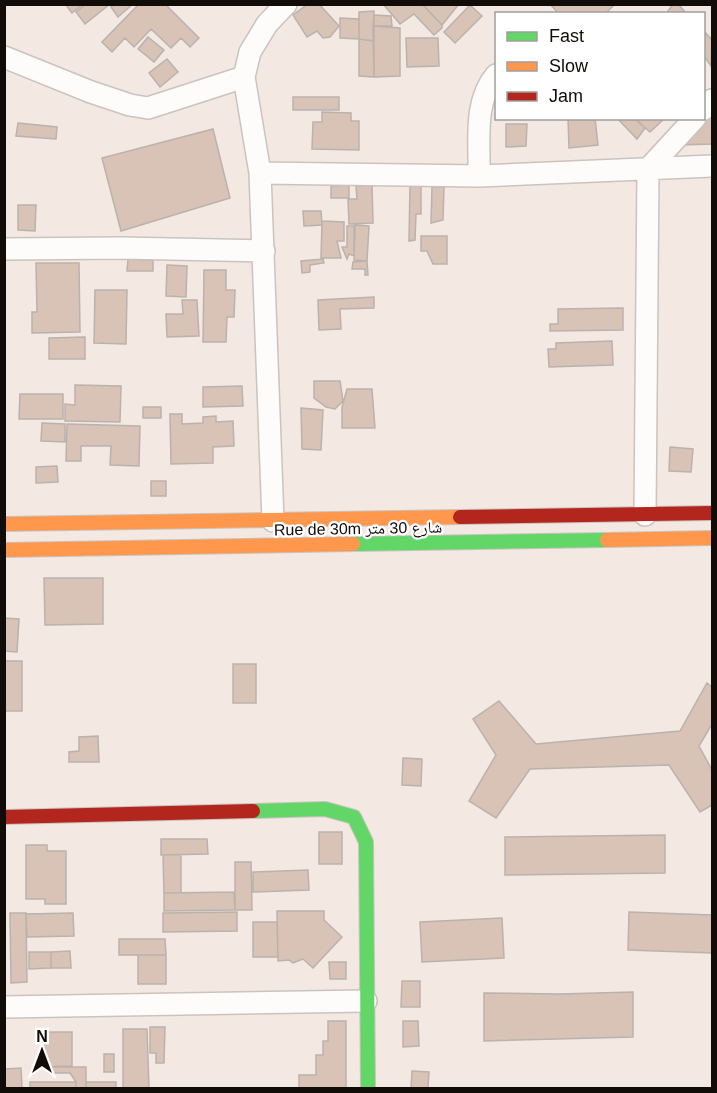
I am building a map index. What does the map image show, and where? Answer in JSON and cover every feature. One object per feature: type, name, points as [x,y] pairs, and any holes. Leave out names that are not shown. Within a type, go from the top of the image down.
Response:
[{"type":"street","points":[[273,521],[260,173],[243,77],[249,52],[267,24],[286,4]]},
{"type":"street","points":[[4,57],[91,92],[130,105],[148,108],[243,77]]},
{"type":"street","points":[[479,176],[480,111],[483,96],[495,77]]},
{"type":"street","points":[[645,515],[648,169],[693,120]]},
{"type":"street","points":[[260,173],[479,176],[712,166]]},
{"type":"street","points":[[4,249],[264,250]]},
{"type":"street","name":"Rue de 30m شارع 30 متر","points":[[4,524],[712,513]]},
{"type":"street","name":"Rue de 30m شارع 30 متر","points":[[4,550],[712,538]]},
{"type":"street","points":[[4,817],[325,809],[354,817],[366,842],[368,1089]]},
{"type":"street","points":[[4,1007],[366,1001]]},
{"type":"building","points":[[65,4],[83,4],[72,13]]},
{"type":"building","points":[[86,4],[110,4],[85,24],[76,12]]},
{"type":"building","points":[[114,4],[133,4],[118,17],[111,7]]},
{"type":"building","points":[[139,4],[165,4],[199,38],[190,47],[181,38],[171,48],[151,29],[134,47],[125,38],[112,52],[102,42]]},
{"type":"building","points":[[308,4],[319,4],[339,26],[330,37],[323,38],[317,31],[307,37],[293,15]]},
{"type":"building","points":[[383,4],[422,4],[442,25],[442,28],[434,35],[414,14],[400,24]]},
{"type":"building","points":[[422,4],[459,4],[442,25]]},
{"type":"building","points":[[550,4],[615,4],[607,12],[557,12]]},
{"type":"building","points":[[673,4],[678,4],[685,12],[669,12]]},
{"type":"building","points":[[470,5],[482,16],[455,43],[444,32]]},
{"type":"building","points":[[374,11],[374,41],[359,39],[359,12]]},
{"type":"building","points":[[374,15],[391,16],[392,26],[373,26]]},
{"type":"building","points":[[340,18],[359,19],[359,39],[340,38]]},
{"type":"building","points":[[373,26],[400,28],[400,76],[374,77]]},
{"type":"building","points":[[705,32],[712,40],[711,66],[705,57]]},
{"type":"building","points":[[148,37],[164,50],[154,62],[138,49]]},
{"type":"building","points":[[406,38],[438,38],[439,66],[407,67]]},
{"type":"building","points":[[359,39],[374,41],[374,77],[359,76]]},
{"type":"building","points":[[167,59],[178,72],[160,87],[149,73]]},
{"type":"building","points":[[293,97],[339,97],[339,110],[293,110]]},
{"type":"building","points":[[322,112],[351,113],[351,121],[359,121],[359,150],[312,149],[313,122],[322,122]]},
{"type":"building","points":[[712,115],[712,144],[680,145]]},
{"type":"building","points":[[568,120],[595,120],[598,145],[569,148]]},
{"type":"building","points":[[619,120],[637,120],[645,128],[637,139]]},
{"type":"building","points":[[636,120],[663,120],[650,132]]},
{"type":"building","points":[[18,123],[57,127],[56,139],[16,136]]},
{"type":"building","points":[[506,124],[527,124],[526,146],[506,147]]},
{"type":"building","points":[[213,129],[230,198],[121,231],[102,158]]},
{"type":"building","points":[[349,185],[349,198],[331,198],[331,186]]},
{"type":"building","points":[[372,185],[373,223],[349,224],[348,199],[357,199],[356,186]]},
{"type":"building","points":[[410,185],[421,185],[421,214],[416,214],[415,240],[409,241]]},
{"type":"building","points":[[432,187],[444,187],[443,220],[431,223]]},
{"type":"building","points":[[18,205],[36,205],[35,231],[18,230]]},
{"type":"building","points":[[303,211],[321,211],[322,225],[304,226]]},
{"type":"building","points":[[322,221],[344,222],[344,241],[337,241],[341,258],[321,258]]},
{"type":"building","points":[[355,225],[369,226],[367,261],[354,260]]},
{"type":"building","points":[[347,226],[354,226],[354,256],[349,254],[347,259],[342,247],[347,247]]},
{"type":"building","points":[[421,236],[447,236],[447,264],[433,264],[427,251],[421,251]]},
{"type":"building","points":[[128,259],[153,260],[153,271],[127,271]]},
{"type":"building","points":[[323,259],[324,263],[310,265],[310,272],[302,273],[301,261]]},
{"type":"building","points":[[367,261],[368,275],[365,275],[365,269],[352,269],[353,262]]},
{"type":"building","points":[[36,263],[79,263],[80,332],[32,333],[32,312],[37,312]]},
{"type":"building","points":[[167,265],[187,266],[186,297],[166,296]]},
{"type":"building","points":[[204,270],[226,270],[226,290],[235,290],[234,317],[227,317],[226,342],[203,342]]},
{"type":"building","points":[[95,290],[127,290],[126,344],[94,343]]},
{"type":"building","points":[[374,297],[374,308],[340,309],[341,329],[319,330],[318,300]]},
{"type":"building","points":[[182,300],[197,300],[199,336],[167,337],[166,314],[183,314]]},
{"type":"building","points":[[623,308],[623,330],[550,331],[550,324],[558,324],[558,309]]},
{"type":"building","points":[[85,337],[85,359],[49,359],[49,338]]},
{"type":"building","points":[[612,341],[613,365],[549,367],[548,349],[556,349],[556,343]]},
{"type":"building","points":[[314,381],[340,381],[343,401],[335,409],[326,407],[314,398]]},
{"type":"building","points":[[75,385],[121,386],[120,422],[65,421],[65,404],[75,405]]},
{"type":"building","points":[[242,386],[243,406],[203,407],[203,387]]},
{"type":"building","points":[[347,389],[372,389],[375,428],[342,428],[342,407]]},
{"type":"building","points":[[20,394],[63,394],[63,419],[19,419]]},
{"type":"building","points":[[143,407],[161,407],[161,418],[143,418]]},
{"type":"building","points":[[301,408],[323,410],[321,450],[302,449]]},
{"type":"building","points":[[170,414],[182,414],[182,424],[203,423],[203,417],[216,416],[216,422],[233,421],[234,446],[213,447],[213,463],[171,464]]},
{"type":"building","points":[[42,423],[65,424],[65,442],[41,441]]},
{"type":"building","points":[[67,424],[140,426],[139,466],[110,465],[111,446],[81,446],[81,461],[66,461]]},
{"type":"building","points":[[670,447],[693,449],[691,472],[669,471]]},
{"type":"building","points":[[57,466],[58,482],[36,483],[36,467]]},
{"type":"building","points":[[151,481],[166,481],[166,496],[151,496]]},
{"type":"building","points":[[44,578],[103,578],[103,624],[45,625]]},
{"type":"building","points":[[4,618],[19,619],[17,652],[4,651]]},
{"type":"building","points":[[4,661],[22,661],[22,711],[4,711]]},
{"type":"building","points":[[233,664],[256,664],[256,703],[233,703]]},
{"type":"building","points":[[707,683],[712,687],[712,724],[699,746],[712,770],[712,805],[700,812],[669,765],[530,769],[496,818],[469,801],[496,755],[473,719],[499,701],[536,744],[680,731]]},
{"type":"building","points":[[98,736],[99,762],[69,762],[69,752],[79,751],[79,737]]},
{"type":"building","points":[[403,758],[422,759],[421,786],[402,785]]},
{"type":"building","points":[[319,832],[342,832],[342,864],[319,864]]},
{"type":"building","points":[[665,835],[665,873],[505,875],[505,837]]},
{"type":"building","points":[[161,839],[207,839],[208,854],[161,855]]},
{"type":"building","points":[[26,845],[47,845],[47,851],[66,851],[66,904],[45,904],[45,899],[26,899]]},
{"type":"building","points":[[163,855],[181,855],[181,893],[164,893]]},
{"type":"building","points":[[235,862],[251,862],[252,910],[235,910]]},
{"type":"building","points":[[308,870],[309,890],[253,892],[253,872]]},
{"type":"building","points":[[234,892],[235,910],[164,911],[164,893]]},
{"type":"building","points":[[277,911],[324,911],[324,920],[342,937],[313,968],[303,959],[293,963],[289,960],[278,961]]},
{"type":"building","points":[[237,912],[237,931],[163,932],[163,913]]},
{"type":"building","points":[[629,912],[712,915],[712,953],[628,950]]},
{"type":"building","points":[[10,913],[26,913],[27,982],[11,983]]},
{"type":"building","points":[[73,913],[74,936],[27,937],[26,914]]},
{"type":"building","points":[[502,918],[504,958],[422,962],[420,922]]},
{"type":"building","points":[[253,922],[277,922],[278,957],[253,957]]},
{"type":"building","points":[[119,939],[165,939],[166,955],[119,955]]},
{"type":"building","points":[[70,951],[71,968],[51,968],[51,952]]},
{"type":"building","points":[[29,952],[51,952],[51,968],[29,969]]},
{"type":"building","points":[[138,955],[166,955],[166,984],[138,984]]},
{"type":"building","points":[[329,962],[346,962],[346,979],[330,979]]},
{"type":"building","points":[[402,981],[420,981],[420,1007],[401,1007]]},
{"type":"building","points":[[633,992],[633,1037],[484,1041],[484,993]]},
{"type":"building","points":[[328,1021],[346,1021],[346,1088],[299,1088],[299,1075],[316,1075],[316,1055],[323,1055],[323,1041],[328,1041]]},
{"type":"building","points":[[403,1021],[418,1021],[419,1046],[403,1047]]},
{"type":"building","points":[[150,1027],[165,1027],[164,1063],[156,1063],[156,1053],[150,1053]]},
{"type":"building","points":[[123,1029],[147,1029],[149,1088],[123,1088]]},
{"type":"building","points":[[43,1032],[72,1032],[72,1066],[44,1067]]},
{"type":"building","points":[[104,1054],[114,1054],[114,1072],[104,1072]]},
{"type":"building","points":[[52,1067],[86,1067],[86,1088],[76,1088],[76,1082],[70,1073],[52,1073]]},
{"type":"building","points":[[21,1068],[22,1088],[4,1088],[4,1069]]},
{"type":"building","points":[[412,1071],[429,1072],[428,1088],[411,1088]]},
{"type":"building","points":[[30,1082],[76,1082],[76,1088],[30,1088]]},
{"type":"building","points":[[86,1082],[116,1082],[116,1088],[86,1088]]},
{"type":"traffic: fast","points":[[353,544],[607,540]]},
{"type":"traffic: fast","points":[[253,811],[325,809],[354,817],[366,842],[368,1088]]},
{"type":"traffic: slow","points":[[4,524],[460,517]]},
{"type":"traffic: slow","points":[[607,540],[712,538]]},
{"type":"traffic: slow","points":[[4,550],[353,544]]},
{"type":"traffic: jam","points":[[460,517],[712,513]]},
{"type":"traffic: jam","points":[[4,817],[253,811]]}]
